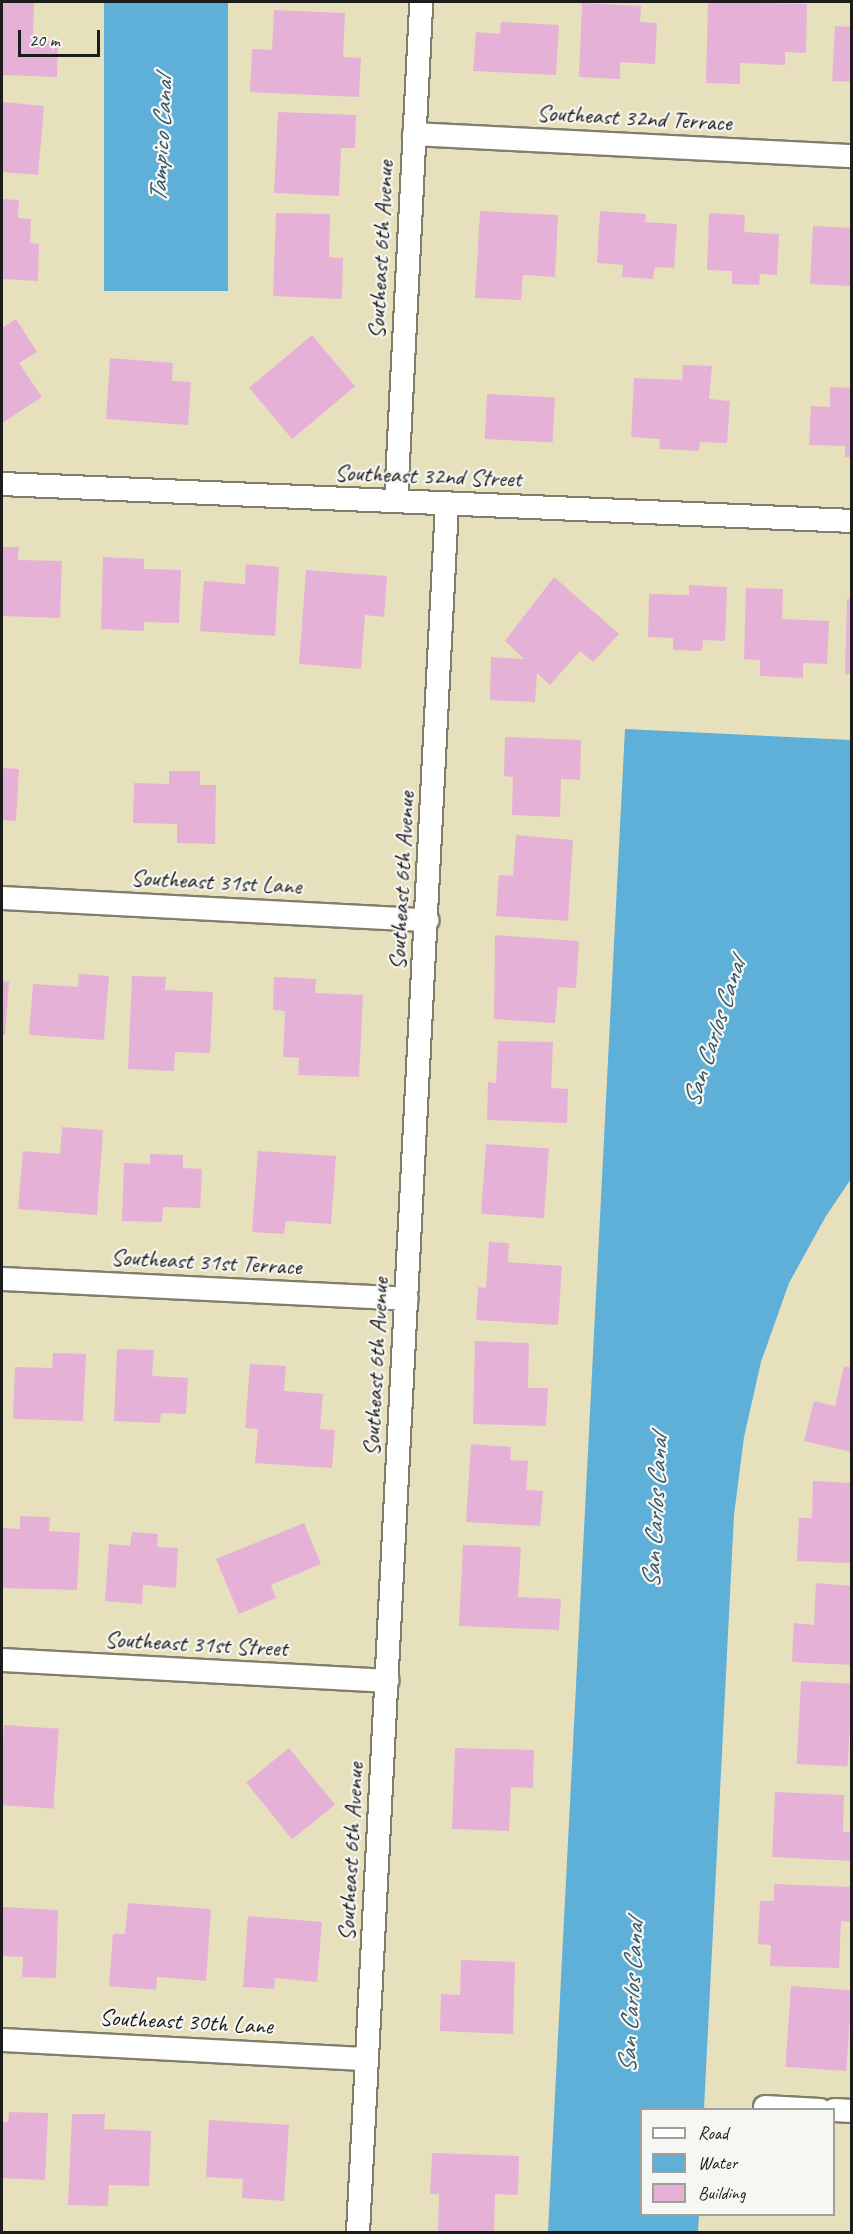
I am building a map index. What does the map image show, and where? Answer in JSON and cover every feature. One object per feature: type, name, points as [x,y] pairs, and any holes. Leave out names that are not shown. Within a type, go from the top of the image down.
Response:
[{"type":"street","name":"Southeast 6th Avenue","points":[[396,501],[421,2]]},
{"type":"street","name":"Southeast 32nd Terrace","points":[[414,134],[852,156]]},
{"type":"street","name":"Southeast 32nd Street","points":[[2,484],[852,521]]},
{"type":"street","name":"Southeast 6th Avenue","points":[[358,2232],[447,503]]},
{"type":"street","name":"Southeast 31st Lane","points":[[2,898],[427,920]]},
{"type":"street","name":"Southeast 31st Terrace","points":[[2,1280],[407,1299]]},
{"type":"street","name":"Southeast 31st Street","points":[[2,1660],[387,1681]]},
{"type":"street","name":"Southeast 30th Lane","points":[[2,2040],[367,2059]]},
{"type":"street","points":[[765,2107],[792,2108]]},
{"type":"street","points":[[835,2110],[852,2111]]},
{"type":"water","name":"Tampico Canal","points":[[104,2],[228,2],[228,291],[104,291]]},
{"type":"water","name":"San Carlos Canal","points":[[625,729],[851,740],[851,1179],[826,1216],[789,1283],[761,1362],[744,1437],[734,1515],[704,2108],[640,2108],[640,2216],[699,2216],[698,2232],[548,2232]]},
{"type":"building","points":[[2,2],[34,2],[33,41],[58,42],[57,77],[2,75]]},
{"type":"building","points":[[708,2],[807,4],[806,53],[785,52],[785,65],[740,63],[740,84],[706,83]]},
{"type":"building","points":[[582,3],[641,6],[640,22],[657,23],[655,64],[620,62],[620,79],[579,77]]},
{"type":"building","points":[[274,10],[345,13],[343,57],[361,58],[359,97],[250,92],[252,49],[272,50]]},
{"type":"building","points":[[501,22],[559,25],[556,75],[473,71],[476,32],[500,34]]},
{"type":"building","points":[[835,26],[852,27],[849,82],[832,81]]},
{"type":"building","points":[[2,102],[44,106],[38,175],[2,172]]},
{"type":"building","points":[[278,112],[356,115],[355,148],[341,148],[339,196],[274,193]]},
{"type":"building","points":[[2,199],[19,200],[18,218],[31,219],[30,243],[39,244],[38,281],[2,279]]},
{"type":"building","points":[[480,211],[558,215],[555,277],[523,275],[521,300],[475,298]]},
{"type":"building","points":[[600,211],[646,214],[645,222],[677,224],[674,268],[655,267],[653,279],[622,277],[623,265],[597,263]]},
{"type":"building","points":[[276,213],[330,214],[329,257],[343,258],[342,299],[273,296]]},
{"type":"building","points":[[709,213],[745,215],[744,232],[779,234],[777,275],[760,274],[759,285],[732,284],[732,271],[707,270]]},
{"type":"building","points":[[813,226],[852,228],[852,308],[851,286],[810,284]]},
{"type":"building","points":[[16,319],[37,352],[19,363],[42,397],[2,423],[2,328]]},
{"type":"building","points":[[312,335],[355,386],[292,439],[249,388]]},
{"type":"building","points":[[110,358],[173,363],[172,381],[191,382],[188,425],[106,419]]},
{"type":"building","points":[[683,365],[712,366],[709,399],[730,401],[727,443],[700,442],[699,451],[659,449],[660,439],[631,437],[634,378],[682,380]]},
{"type":"building","points":[[830,387],[852,388],[852,457],[845,457],[845,446],[809,445],[811,406],[830,407]]},
{"type":"building","points":[[487,394],[555,398],[553,442],[485,439]]},
{"type":"building","points":[[2,547],[19,547],[18,560],[62,561],[60,618],[2,616]]},
{"type":"building","points":[[103,557],[144,559],[144,569],[181,570],[179,623],[144,622],[144,631],[101,629]]},
{"type":"building","points":[[246,564],[279,567],[275,636],[200,631],[204,581],[245,584]]},
{"type":"building","points":[[306,570],[387,576],[384,617],[365,615],[361,669],[299,664]]},
{"type":"building","points":[[554,577],[619,634],[593,662],[580,651],[550,685],[537,673],[535,702],[490,700],[491,657],[524,659],[505,641]]},
{"type":"building","points":[[689,585],[727,587],[725,641],[703,640],[702,651],[673,650],[673,638],[648,637],[649,594],[689,595]]},
{"type":"building","points":[[746,588],[783,589],[782,619],[829,621],[827,664],[803,663],[803,678],[760,676],[760,660],[744,659]]},
{"type":"building","points":[[847,599],[852,599],[852,674],[845,674]]},
{"type":"building","points":[[505,737],[581,740],[580,780],[561,779],[560,817],[512,815],[513,777],[504,776]]},
{"type":"building","points":[[2,768],[19,769],[16,821],[2,820]]},
{"type":"building","points":[[169,771],[200,771],[200,785],[216,785],[215,844],[177,843],[177,824],[133,823],[134,783],[169,784]]},
{"type":"building","points":[[516,835],[573,840],[568,921],[496,916],[499,875],[513,876]]},
{"type":"building","points":[[495,935],[579,941],[576,988],[558,987],[555,1023],[494,1019]]},
{"type":"building","points":[[79,974],[109,976],[104,1040],[29,1035],[33,984],[78,987]]},
{"type":"building","points":[[132,976],[166,977],[165,990],[213,992],[210,1053],[175,1052],[174,1071],[128,1069]]},
{"type":"building","points":[[274,977],[316,979],[315,993],[363,995],[359,1077],[298,1075],[299,1058],[283,1057],[285,1011],[273,1010]]},
{"type":"building","points":[[2,981],[9,982],[5,1035],[2,1035]]},
{"type":"building","points":[[498,1041],[553,1042],[551,1088],[568,1089],[567,1123],[487,1120],[488,1082],[496,1083]]},
{"type":"building","points":[[62,1127],[103,1130],[97,1215],[18,1209],[23,1151],[60,1154]]},
{"type":"building","points":[[486,1144],[549,1148],[544,1218],[481,1214]]},
{"type":"building","points":[[258,1151],[336,1156],[331,1224],[286,1221],[284,1234],[252,1232]]},
{"type":"building","points":[[150,1154],[183,1155],[183,1168],[202,1169],[200,1208],[163,1207],[162,1222],[122,1221],[124,1163],[150,1164]]},
{"type":"building","points":[[489,1242],[509,1243],[508,1262],[562,1266],[558,1325],[476,1320],[478,1287],[486,1288]]},
{"type":"building","points":[[475,1341],[529,1343],[528,1388],[548,1388],[546,1426],[473,1424]]},
{"type":"building","points":[[117,1349],[154,1350],[152,1376],[188,1378],[186,1414],[161,1413],[160,1423],[114,1421]]},
{"type":"building","points":[[53,1353],[86,1354],[83,1421],[13,1419],[15,1367],[52,1368]]},
{"type":"building","points":[[250,1364],[286,1366],[284,1391],[323,1394],[320,1429],[335,1430],[332,1468],[255,1463],[258,1429],[245,1428]]},
{"type":"building","points":[[844,1366],[852,1368],[852,1452],[804,1441],[814,1401],[835,1406]]},
{"type":"building","points":[[471,1444],[511,1447],[510,1460],[528,1461],[526,1490],[543,1491],[540,1526],[466,1522]]},
{"type":"building","points":[[813,1481],[852,1483],[852,1563],[797,1561],[799,1518],[812,1518]]},
{"type":"building","points":[[20,1516],[50,1517],[49,1531],[80,1533],[77,1590],[2,1588],[3,1528],[20,1529]]},
{"type":"building","points":[[304,1523],[321,1564],[271,1585],[276,1598],[239,1614],[216,1559]]},
{"type":"building","points":[[132,1532],[158,1534],[157,1547],[178,1548],[176,1588],[143,1585],[142,1604],[105,1601],[109,1544],[130,1546]]},
{"type":"building","points":[[463,1545],[521,1547],[518,1597],[561,1599],[559,1630],[459,1626]]},
{"type":"building","points":[[816,1583],[852,1586],[852,1665],[792,1662],[794,1623],[814,1625]]},
{"type":"building","points":[[801,1681],[852,1684],[848,1767],[797,1764]]},
{"type":"building","points":[[4,1725],[59,1729],[53,1809],[2,1805]]},
{"type":"building","points":[[289,1748],[335,1805],[292,1839],[246,1783]]},
{"type":"building","points":[[455,1748],[534,1750],[533,1788],[511,1787],[509,1831],[452,1829]]},
{"type":"building","points":[[775,1792],[844,1795],[843,1832],[852,1832],[852,1861],[772,1857]]},
{"type":"building","points":[[774,1884],[852,1887],[852,1922],[841,1921],[839,1968],[770,1966],[771,1945],[758,1944],[760,1901],[774,1901]]},
{"type":"building","points":[[128,1903],[211,1909],[206,1981],[157,1977],[156,1990],[109,1986],[113,1934],[125,1934]]},
{"type":"building","points":[[2,1907],[58,1910],[56,1978],[22,1977],[23,1957],[2,1956]]},
{"type":"building","points":[[248,1916],[322,1922],[317,1982],[275,1978],[274,1989],[243,1987]]},
{"type":"building","points":[[461,1960],[515,1962],[513,2034],[440,2031],[441,1994],[460,1995]]},
{"type":"building","points":[[791,1986],[852,1990],[846,2071],[785,2067]]},
{"type":"building","points":[[9,2112],[48,2113],[45,2180],[2,2178],[2,2122],[8,2122]]},
{"type":"building","points":[[72,2114],[105,2114],[104,2129],[151,2131],[149,2186],[109,2185],[108,2206],[68,2205]]},
{"type":"building","points":[[209,2120],[289,2125],[284,2201],[242,2198],[243,2179],[206,2177]]},
{"type":"building","points":[[432,2153],[519,2156],[518,2195],[495,2194],[494,2232],[438,2232],[439,2194],[430,2194]]}]
